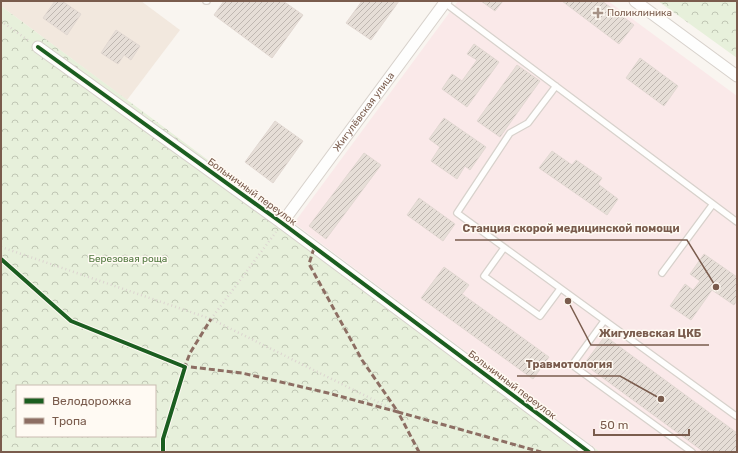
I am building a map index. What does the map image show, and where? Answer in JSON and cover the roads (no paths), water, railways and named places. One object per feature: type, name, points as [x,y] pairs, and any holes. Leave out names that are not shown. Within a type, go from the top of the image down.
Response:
[{"type":"street","points":[[635,1],[737,76]]},
{"type":"street","name":"Жигулёвская улица","points":[[282,223],[445,2]]},
{"type":"street","name":"Больничный переулок","points":[[38,47],[282,223],[589,452]]},
{"type":"lane","points":[[445,2],[737,222]]},
{"type":"lane","points":[[556,86],[528,123],[510,134],[457,213],[736,416]]},
{"type":"lane","points":[[662,273],[712,204]]},
{"type":"lane","points":[[504,248],[484,276],[540,316],[560,289]]},
{"type":"lane","points":[[604,321],[572,366],[692,452]]},
{"type":"place","name":"Поликлиника","points":[[598,13]]},
{"type":"place","name":"Станция скорой медицинской помощи","points":[[716,287]]},
{"type":"place","name":"Жигулевская ЦКБ","points":[[568,301]]},
{"type":"place","name":"Травмотология","points":[[661,399]]},
{"type":"park label","name":"Березовая роща","points":[[128,259]]}]
